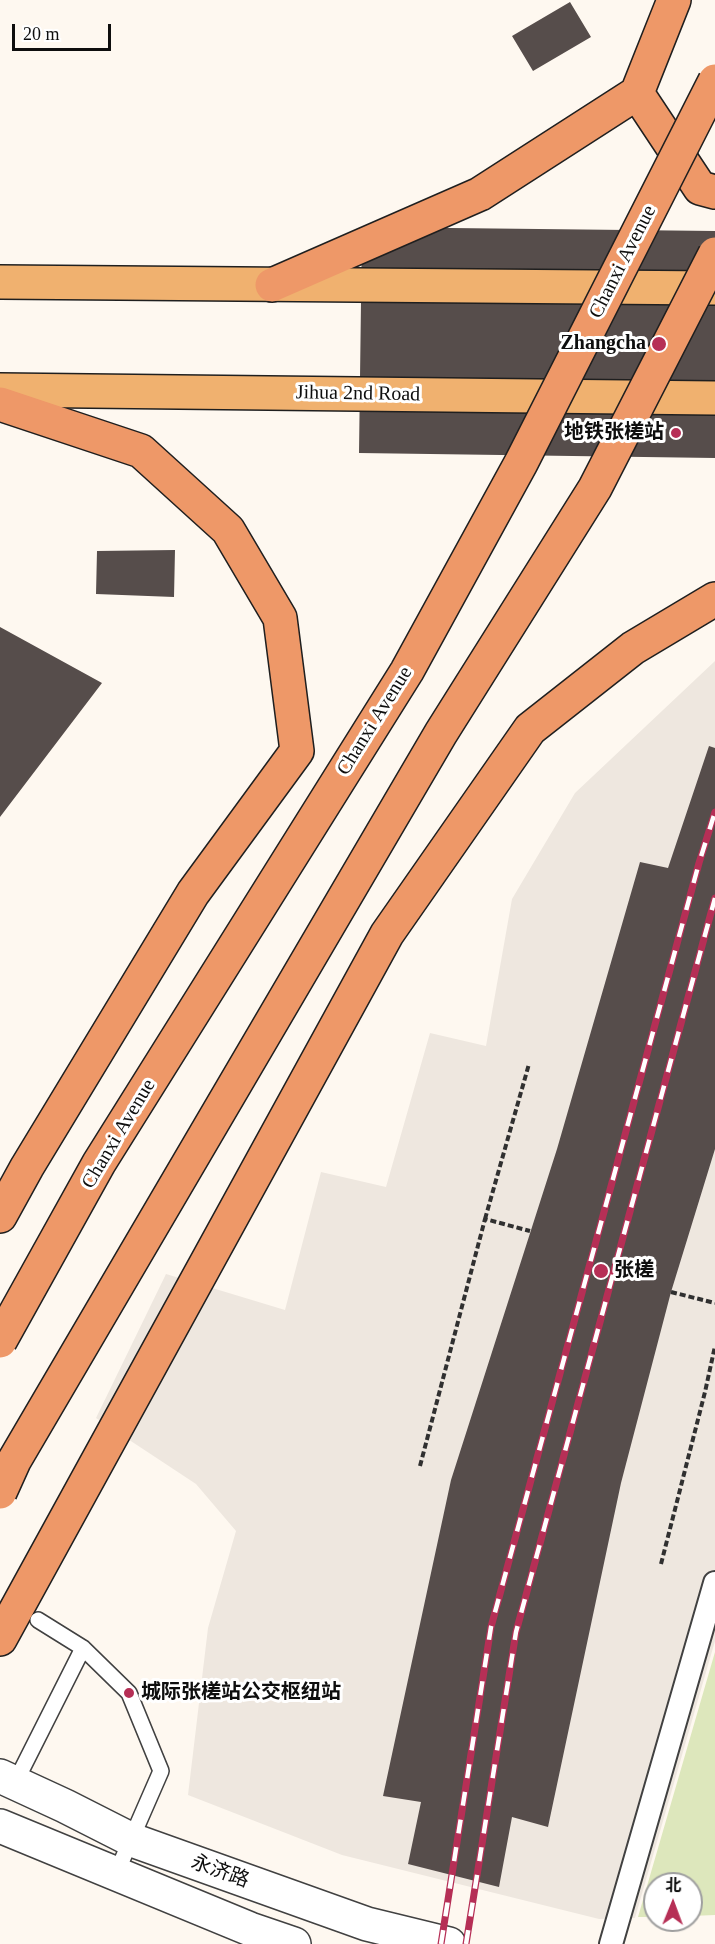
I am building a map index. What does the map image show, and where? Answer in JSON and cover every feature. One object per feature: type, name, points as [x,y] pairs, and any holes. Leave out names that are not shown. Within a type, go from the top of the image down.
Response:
[{"type":"highway","points":[[272,285],[480,194],[637,93],[674,0]]},
{"type":"highway","name":"Chanxi Avenue","points":[[0,1341],[99,1162],[407,671],[520,463],[715,81]]},
{"type":"highway","points":[[637,93],[700,188],[715,192]]},
{"type":"highway","points":[[0,1492],[20,1451],[441,733],[595,488],[715,254]]},
{"type":"highway","points":[[0,404],[141,451],[228,530],[280,618],[297,752],[193,893],[27,1167],[0,1216]]},
{"type":"highway","points":[[0,1639],[387,934],[530,729],[633,648],[715,598]]},
{"type":"main road","points":[[0,282],[715,288]]},
{"type":"main road","name":"Jihua 2nd Road","points":[[0,390],[715,398]]},
{"type":"street","points":[[611,1944],[715,1583]]},
{"type":"street","name":"永济路","points":[[7,1779],[132,1840],[365,1934],[449,1944]]},
{"type":"street","name":"永济路","points":[[0,1826],[250,1929],[294,1944]]},
{"type":"lane","points":[[38,1620],[83,1648],[129,1693],[160,1771],[116,1874]]},
{"type":"lane","points":[[7,1779],[83,1648]]},
{"type":"path","points":[[420,1466],[485,1219],[529,1064]]},
{"type":"path","points":[[485,1219],[530,1231]]},
{"type":"path","points":[[671,1292],[715,1303]]},
{"type":"path","points":[[661,1564],[715,1346]]},
{"type":"green space","points":[[715,1652],[715,1915],[703,1916],[703,1872],[651,1872]]},
{"type":"green space","points":[[643,1900],[643,1917],[638,1917]]},
{"type":"shaded area","points":[[715,661],[715,1641],[648,1872],[643,1872],[643,1890],[635,1918],[599,1919],[342,1855],[188,1795],[208,1628],[236,1531],[196,1484],[96,1418],[166,1274],[285,1310],[321,1172],[386,1187],[430,1033],[486,1046],[512,899],[575,793]]},
{"type":"building","points":[[570,2],[591,37],[533,71],[512,36]]},
{"type":"building","name":"Zhangcha","points":[[362,227],[715,231],[715,458],[359,453]]},
{"type":"building","points":[[175,550],[174,597],[96,594],[97,551]]},
{"type":"building","points":[[0,627],[102,683],[0,817]]},
{"type":"building","points":[[709,746],[715,748],[715,1149],[671,1292],[621,1483],[548,1827],[512,1817],[499,1887],[408,1864],[421,1802],[383,1796],[451,1480],[557,1149],[640,862],[668,868]]},
{"type":"railway","points":[[441,1944],[491,1627],[699,863],[715,812]]},
{"type":"railway","points":[[466,1944],[516,1632],[715,898]]},
{"type":"place","name":"Zhangcha","points":[[659,344]]},
{"type":"place","name":"地铁张槎站","points":[[676,433]]},
{"type":"place","name":"张槎","points":[[601,1271]]},
{"type":"place","name":"城际张槎站公交枢纽站","points":[[129,1693]]}]
